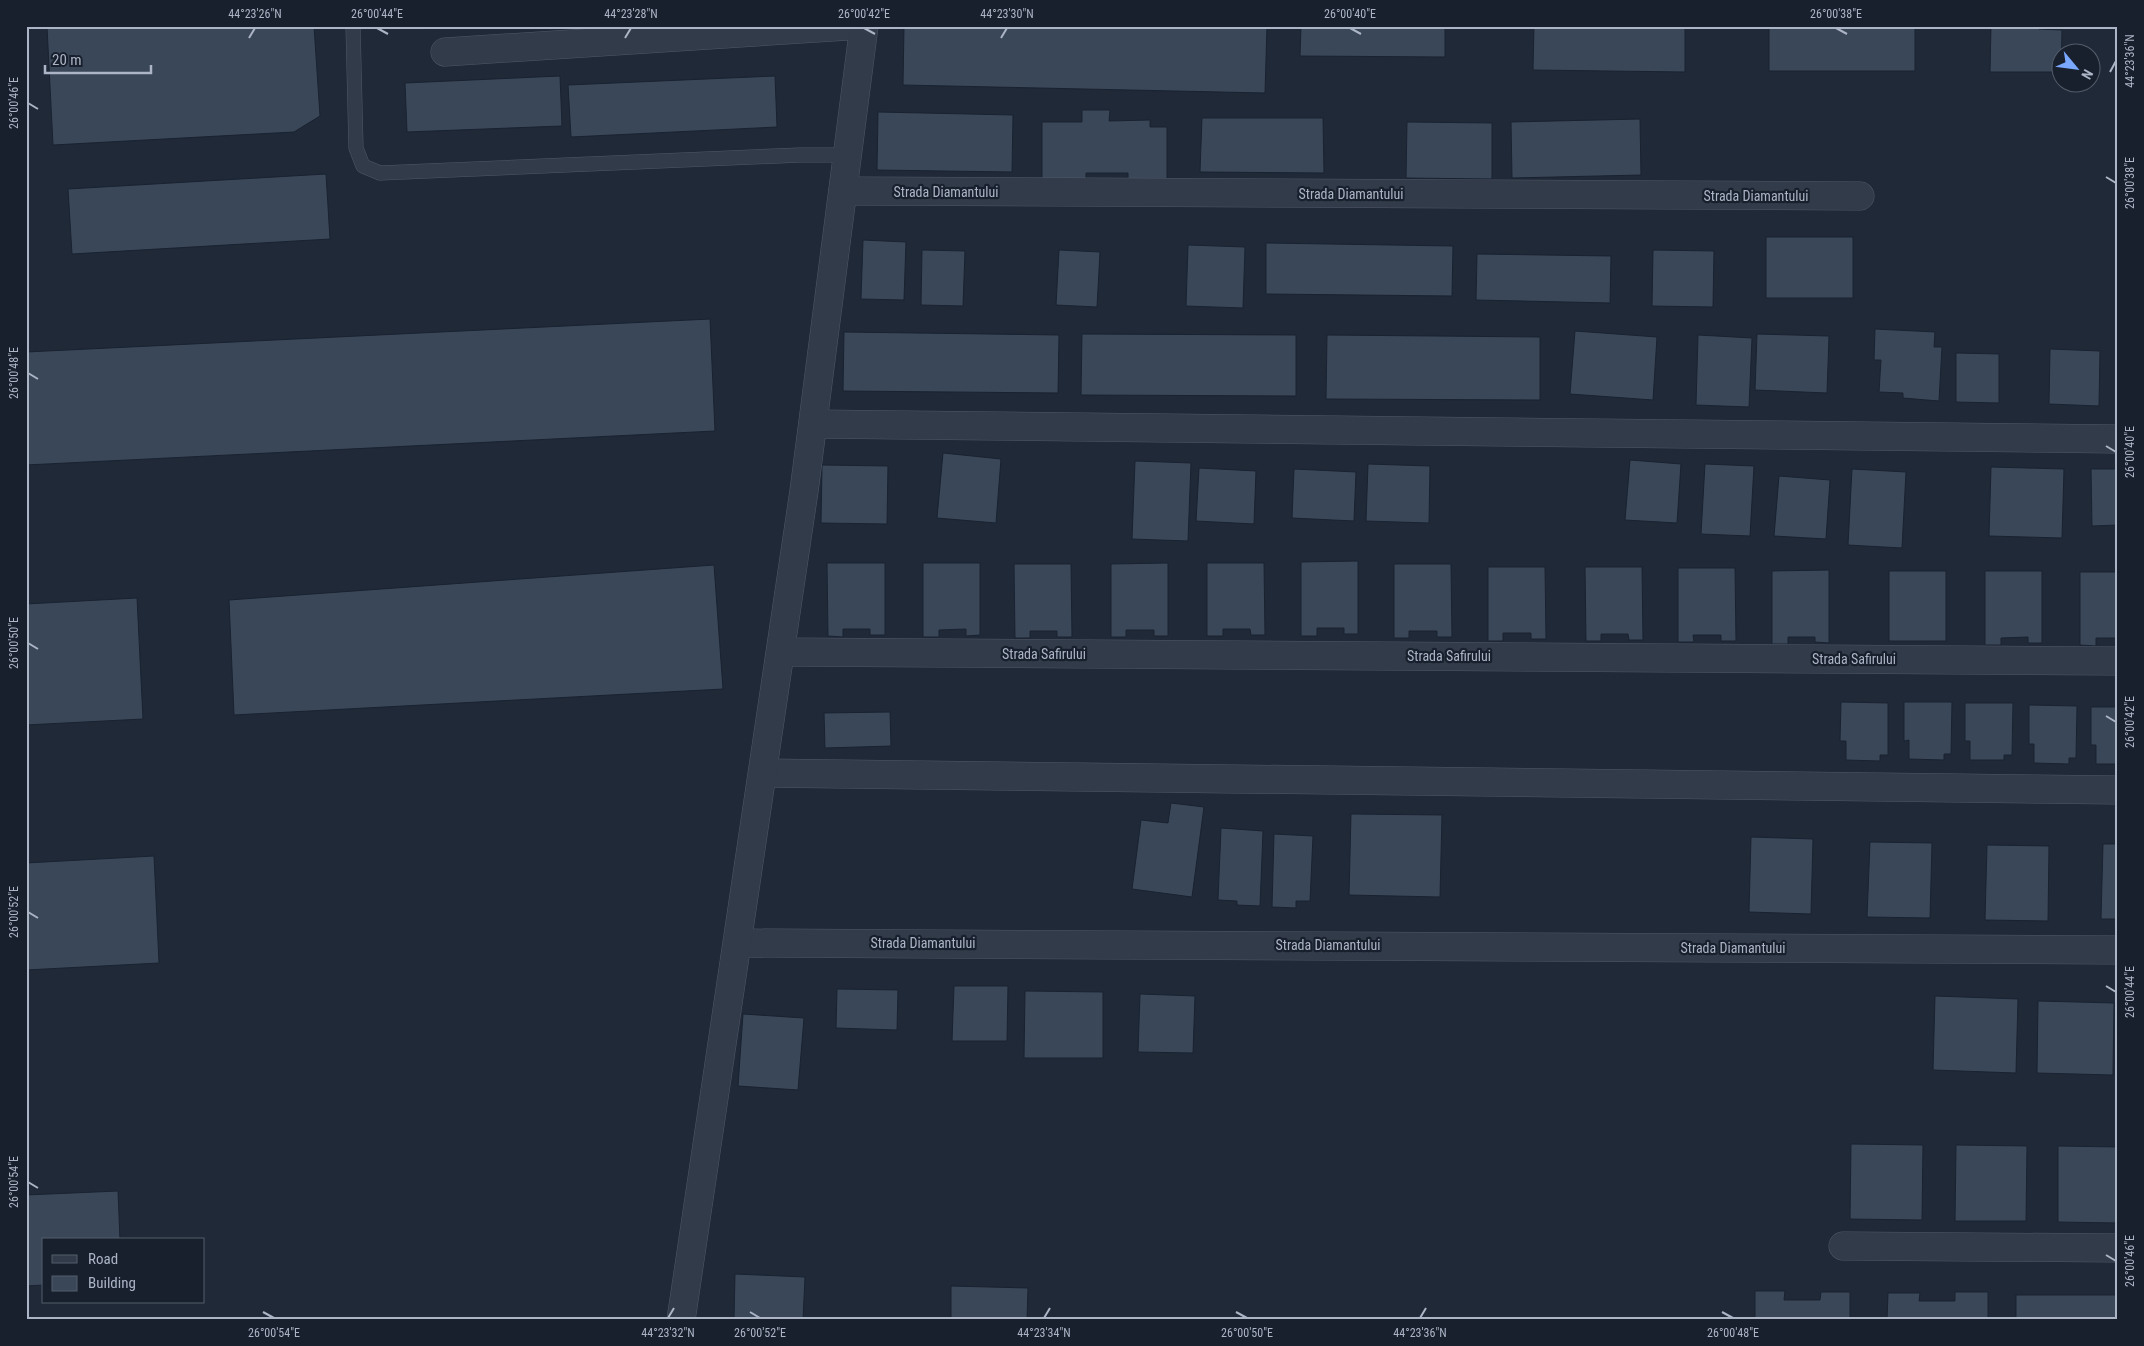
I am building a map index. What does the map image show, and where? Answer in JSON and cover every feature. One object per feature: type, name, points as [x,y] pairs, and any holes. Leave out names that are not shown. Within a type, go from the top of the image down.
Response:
[{"type":"street","points":[[445,52],[848,26]]},
{"type":"street","points":[[682,1320],[781,652],[813,424],[864,26]]},
{"type":"street","name":"Strada Diamantului","points":[[843,191],[1860,196]]},
{"type":"street","points":[[813,424],[2118,439]]},
{"type":"street","name":"Strada Safirului","points":[[781,652],[2118,661]]},
{"type":"street","points":[[763,773],[2118,790]]},
{"type":"street","name":"Strada Diamantului","points":[[739,943],[1321,944],[1916,950],[2118,950]]},
{"type":"street","points":[[1843,1246],[2118,1248]]},
{"type":"lane","points":[[353,26],[356,148],[363,166],[380,173],[848,155]]},
{"type":"building","points":[[314,26],[320,116],[294,132],[53,145],[47,27]]},
{"type":"building","points":[[425,26],[498,26],[425,29]]},
{"type":"building","points":[[904,26],[1267,26],[1265,93],[903,85]]},
{"type":"building","points":[[1301,26],[1445,26],[1445,57],[1300,56]]},
{"type":"building","points":[[1534,26],[1685,26],[1685,72],[1533,70]]},
{"type":"building","points":[[1769,26],[1915,26],[1915,71],[1769,71]]},
{"type":"building","points":[[1991,26],[2039,26],[2039,29],[2062,30],[2062,42],[2052,42],[2052,72],[1990,72]]},
{"type":"building","points":[[560,76],[562,126],[407,132],[405,83]]},
{"type":"building","points":[[775,76],[777,127],[571,137],[568,85]]},
{"type":"building","points":[[1082,110],[1110,110],[1109,121],[1150,120],[1150,127],[1167,127],[1167,179],[1128,179],[1128,173],[1086,173],[1086,179],[1042,179],[1042,122],[1082,122]]},
{"type":"building","points":[[878,112],[1013,115],[1012,172],[877,170]]},
{"type":"building","points":[[1202,118],[1323,118],[1324,173],[1200,172]]},
{"type":"building","points":[[1640,119],[1641,175],[1512,178],[1511,122]]},
{"type":"building","points":[[1407,122],[1492,123],[1492,179],[1406,178]]},
{"type":"building","points":[[326,174],[330,239],[72,254],[68,189]]},
{"type":"building","points":[[1766,237],[1853,237],[1853,298],[1766,298]]},
{"type":"building","points":[[863,240],[906,242],[904,300],[861,299]]},
{"type":"building","points":[[1266,243],[1453,246],[1452,296],[1266,294]]},
{"type":"building","points":[[1188,245],[1245,247],[1243,308],[1186,306]]},
{"type":"building","points":[[922,250],[965,251],[963,306],[921,305]]},
{"type":"building","points":[[1059,250],[1100,252],[1097,307],[1056,305]]},
{"type":"building","points":[[1653,250],[1714,251],[1713,307],[1652,306]]},
{"type":"building","points":[[1477,254],[1611,256],[1610,303],[1476,300]]},
{"type":"building","points":[[710,319],[715,431],[26,465],[26,352]]},
{"type":"building","points":[[1875,329],[1935,332],[1934,347],[1942,347],[1939,401],[1903,398],[1903,393],[1879,392],[1881,360],[1874,360]]},
{"type":"building","points":[[1575,331],[1657,337],[1653,400],[1570,394]]},
{"type":"building","points":[[844,332],[1059,335],[1058,393],[843,391]]},
{"type":"building","points":[[1082,334],[1296,335],[1296,396],[1081,395]]},
{"type":"building","points":[[1757,334],[1829,336],[1827,393],[1755,390]]},
{"type":"building","points":[[1327,335],[1540,337],[1540,400],[1326,399]]},
{"type":"building","points":[[1698,335],[1752,338],[1749,407],[1696,405]]},
{"type":"building","points":[[2050,349],[2100,351],[2099,406],[2049,404]]},
{"type":"building","points":[[1956,353],[1999,354],[1999,403],[1956,402]]},
{"type":"building","points":[[943,453],[1001,459],[996,523],[937,518]]},
{"type":"building","points":[[1630,460],[1681,464],[1677,523],[1625,520]]},
{"type":"building","points":[[1135,461],[1191,463],[1188,541],[1132,539]]},
{"type":"building","points":[[1368,464],[1430,466],[1429,523],[1366,521]]},
{"type":"building","points":[[1705,464],[1754,466],[1750,536],[1701,534]]},
{"type":"building","points":[[822,465],[888,466],[887,524],[821,523]]},
{"type":"building","points":[[1991,467],[2064,469],[2062,538],[1989,536]]},
{"type":"building","points":[[1199,468],[1256,471],[1254,524],[1196,521]]},
{"type":"building","points":[[1294,469],[1356,472],[1354,521],[1292,518]]},
{"type":"building","points":[[1852,469],[1906,472],[1902,548],[1848,545]]},
{"type":"building","points":[[2091,469],[2118,469],[2118,525],[2092,526]]},
{"type":"building","points":[[1779,476],[1830,480],[1826,539],[1774,536]]},
{"type":"building","points":[[1358,561],[1358,634],[1344,634],[1344,628],[1317,628],[1317,636],[1301,636],[1301,562]]},
{"type":"building","points":[[827,563],[885,563],[885,635],[870,635],[870,629],[843,629],[843,637],[828,636]]},
{"type":"building","points":[[923,563],[980,563],[980,635],[966,636],[966,629],[939,630],[939,637],[923,637]]},
{"type":"building","points":[[1168,563],[1168,636],[1154,636],[1154,630],[1126,630],[1126,637],[1111,637],[1111,564]]},
{"type":"building","points":[[1207,563],[1264,563],[1265,635],[1251,635],[1250,629],[1223,629],[1223,636],[1207,636]]},
{"type":"building","points":[[1014,564],[1071,564],[1072,637],[1057,637],[1057,631],[1030,631],[1030,638],[1015,638]]},
{"type":"building","points":[[1394,564],[1451,564],[1452,637],[1437,637],[1437,631],[1409,631],[1409,638],[1394,638]]},
{"type":"building","points":[[714,565],[723,689],[234,715],[229,600]]},
{"type":"building","points":[[1488,567],[1545,567],[1546,639],[1531,639],[1531,633],[1503,633],[1503,641],[1488,641]]},
{"type":"building","points":[[1585,567],[1642,567],[1643,640],[1629,640],[1628,634],[1601,634],[1601,641],[1586,641]]},
{"type":"building","points":[[1678,568],[1735,568],[1736,641],[1721,641],[1721,635],[1693,635],[1694,642],[1678,642]]},
{"type":"building","points":[[1829,570],[1829,643],[1815,642],[1815,637],[1788,637],[1788,644],[1772,644],[1772,571]]},
{"type":"building","points":[[1889,571],[1946,571],[1946,641],[1889,641]]},
{"type":"building","points":[[1985,571],[2042,571],[2042,643],[2028,643],[2028,637],[2001,638],[2001,645],[1985,645]]},
{"type":"building","points":[[2080,572],[2118,572],[2118,638],[2096,638],[2096,646],[2080,645]]},
{"type":"building","points":[[137,598],[143,719],[26,725],[26,604]]},
{"type":"building","points":[[1841,702],[1888,703],[1888,755],[1880,755],[1880,761],[1846,760],[1846,741],[1840,741]]},
{"type":"building","points":[[1904,702],[1952,702],[1951,754],[1944,754],[1944,760],[1909,759],[1909,740],[1904,741]]},
{"type":"building","points":[[1965,703],[2013,703],[2012,755],[2004,755],[2004,760],[1970,760],[1970,741],[1965,741]]},
{"type":"building","points":[[2029,705],[2077,706],[2076,758],[2069,758],[2069,764],[2034,763],[2034,744],[2029,744]]},
{"type":"building","points":[[2091,707],[2118,707],[2118,764],[2096,764],[2096,745],[2091,745]]},
{"type":"building","points":[[890,712],[891,746],[825,748],[824,713]]},
{"type":"building","points":[[1171,803],[1204,807],[1192,897],[1132,889],[1141,820],[1168,823]]},
{"type":"building","points":[[1351,814],[1442,815],[1440,897],[1349,895]]},
{"type":"building","points":[[1221,828],[1263,831],[1260,906],[1237,905],[1237,901],[1218,900]]},
{"type":"building","points":[[1274,834],[1313,836],[1310,901],[1296,901],[1296,908],[1272,907]]},
{"type":"building","points":[[1751,837],[1813,839],[1811,914],[1749,912]]},
{"type":"building","points":[[1870,842],[1932,843],[1930,918],[1867,917]]},
{"type":"building","points":[[2103,844],[2118,844],[2118,919],[2101,919]]},
{"type":"building","points":[[1987,845],[2049,846],[2048,921],[1985,920]]},
{"type":"building","points":[[154,856],[159,963],[26,970],[26,863]]},
{"type":"building","points":[[954,986],[1008,986],[1007,1041],[952,1041]]},
{"type":"building","points":[[837,989],[898,990],[897,1030],[836,1028]]},
{"type":"building","points":[[1025,991],[1103,992],[1103,1058],[1024,1058]]},
{"type":"building","points":[[1140,994],[1195,996],[1193,1053],[1138,1052]]},
{"type":"building","points":[[1935,996],[2018,999],[2016,1073],[1933,1070]]},
{"type":"building","points":[[2038,1001],[2114,1003],[2113,1075],[2037,1073]]},
{"type":"building","points":[[743,1014],[804,1018],[798,1090],[738,1086]]},
{"type":"building","points":[[1851,1144],[1923,1145],[1922,1220],[1850,1219]]},
{"type":"building","points":[[1956,1145],[2027,1146],[2026,1221],[1955,1221]]},
{"type":"building","points":[[2058,1146],[2118,1147],[2118,1223],[2058,1222]]},
{"type":"building","points":[[118,1191],[120,1238],[42,1238],[42,1285],[26,1286],[26,1195]]},
{"type":"building","points":[[735,1274],[805,1277],[803,1320],[734,1320]]},
{"type":"building","points":[[951,1286],[1028,1288],[1027,1320],[951,1320]]},
{"type":"building","points":[[1755,1291],[1785,1291],[1784,1300],[1820,1300],[1821,1292],[1850,1292],[1850,1320],[1755,1320]]},
{"type":"building","points":[[1955,1292],[1988,1292],[1988,1320],[1887,1320],[1888,1293],[1920,1293],[1919,1301],[1955,1301]]},
{"type":"building","points":[[2016,1295],[2118,1295],[2118,1320],[2016,1320]]}]
